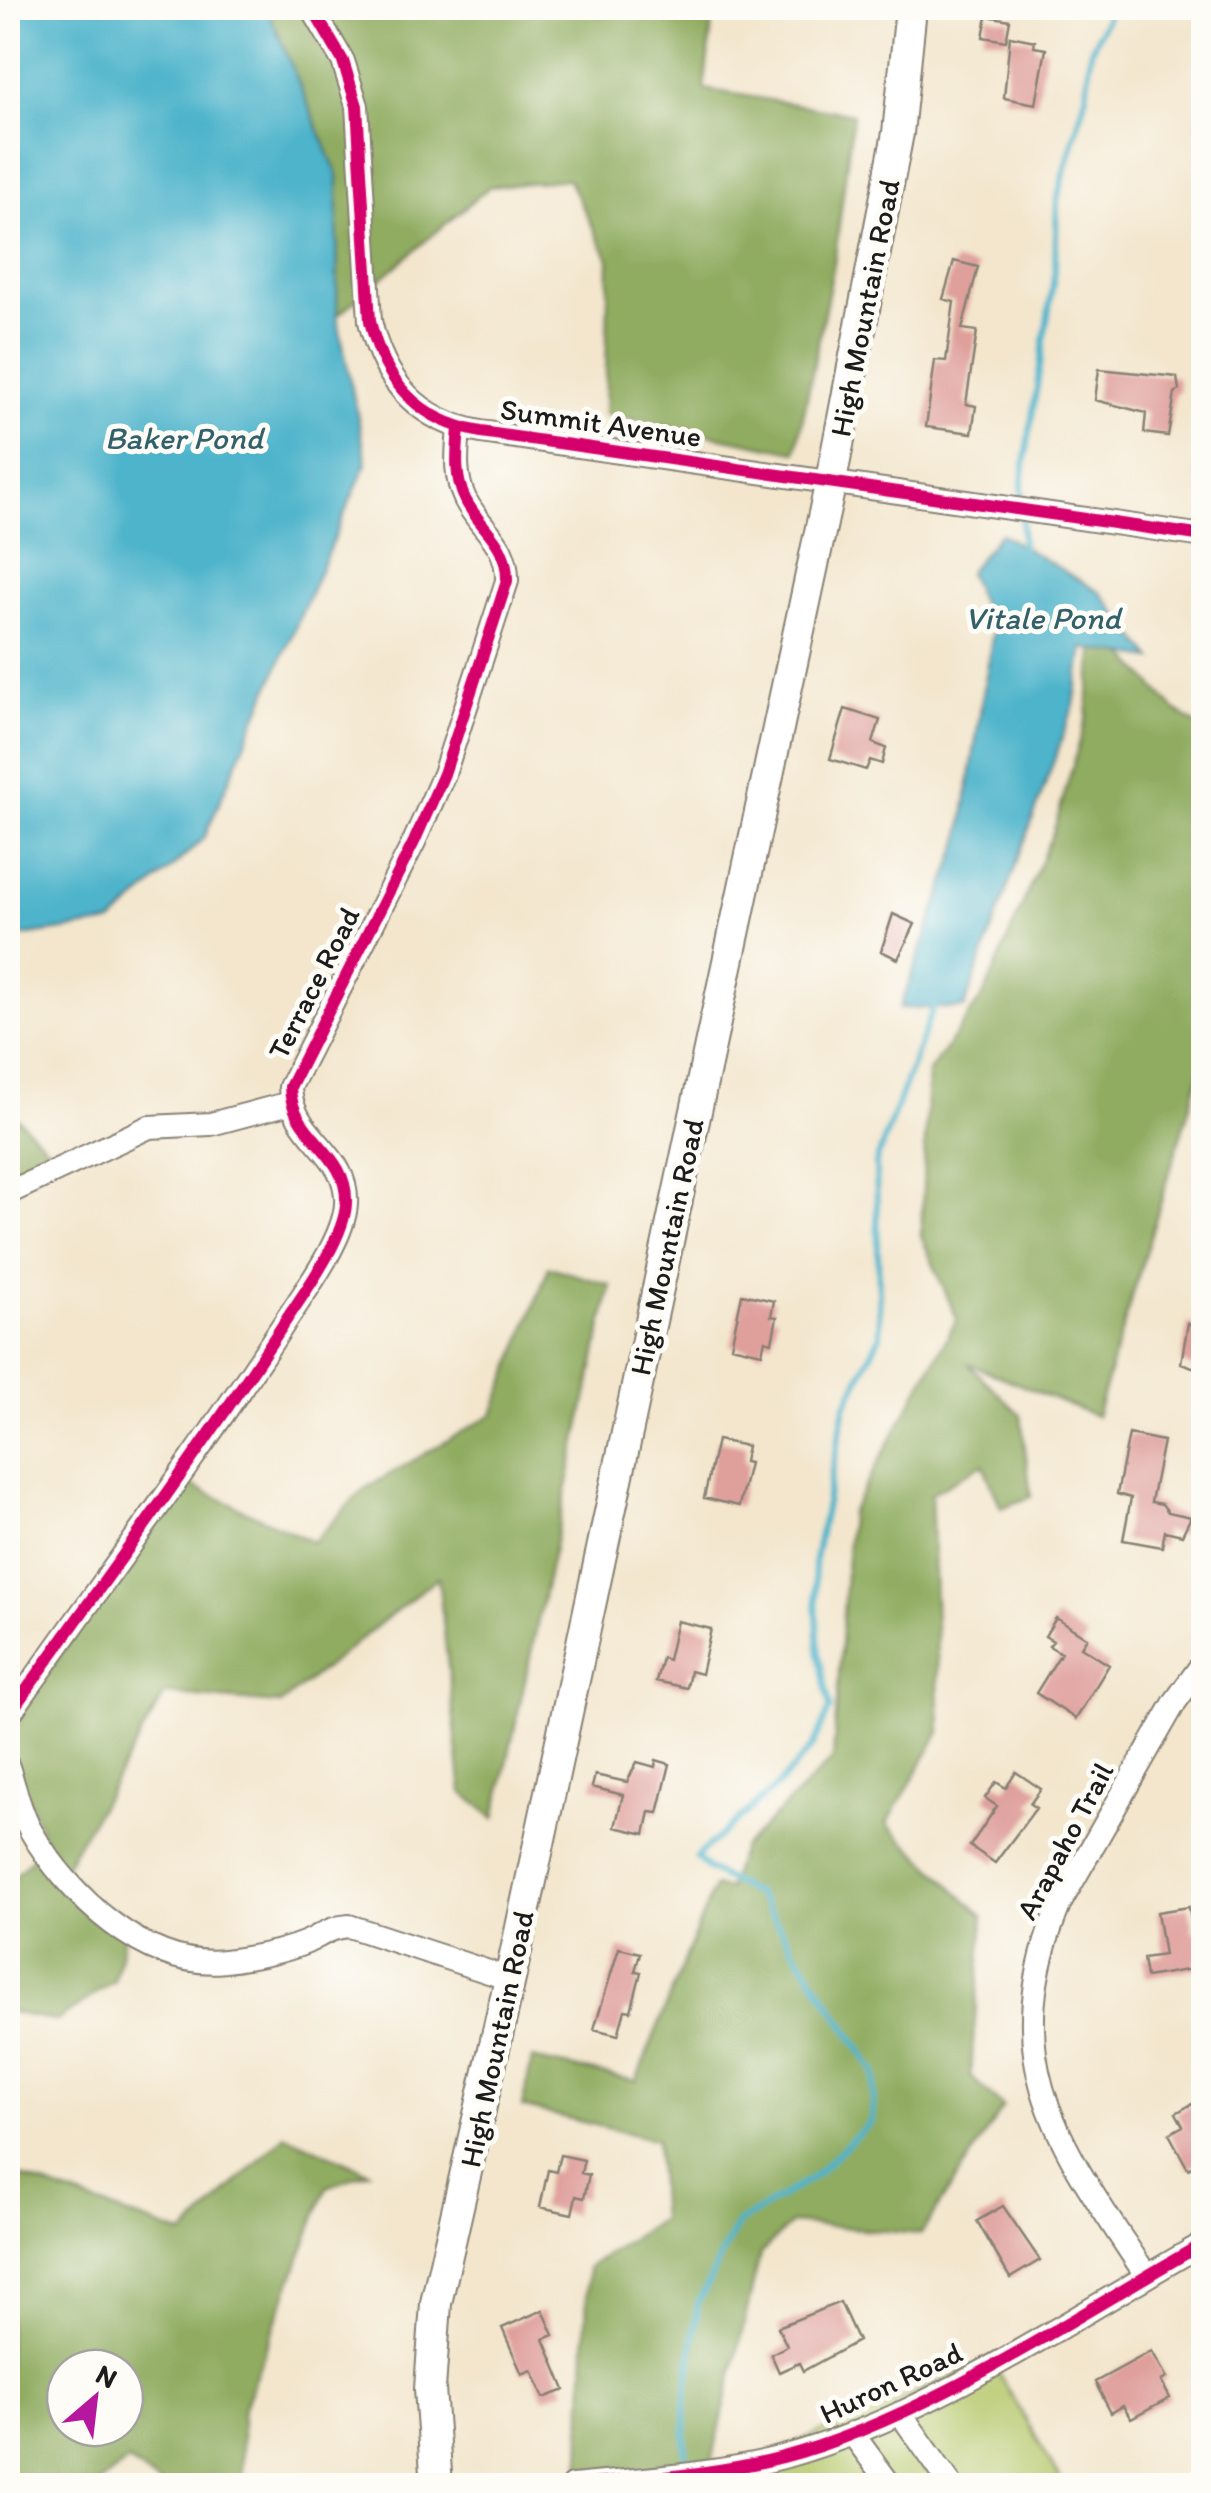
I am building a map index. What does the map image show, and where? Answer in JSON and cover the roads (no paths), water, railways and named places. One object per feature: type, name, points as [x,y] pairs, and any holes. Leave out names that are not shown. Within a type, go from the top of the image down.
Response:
[{"type":"main road","name":"High Mountain Road","points":[[438,2486],[430,2389],[436,2303],[510,1980],[832,482],[898,133],[911,8]]},
{"type":"street","name":"Summit Avenue","points":[[312,8],[343,62],[357,106],[370,322],[376,346],[400,390],[418,408],[458,428],[1204,536]]},
{"type":"street","name":"Terrace Road","points":[[8,1716],[244,1385],[340,1229],[346,1211],[342,1173],[332,1156],[304,1130],[290,1103],[295,1072],[414,842],[444,774],[507,581],[504,550],[475,515],[458,479],[458,428]]},
{"type":"street","points":[[8,1193],[149,1127],[212,1124],[290,1103]]},
{"type":"street","name":"Arapaho Trail","points":[[1146,2276],[1059,2140],[1036,2068],[1033,1998],[1038,1965],[1060,1903],[1175,1702],[1204,1662]]},
{"type":"street","points":[[8,1767],[31,1832],[64,1878],[91,1905],[146,1942],[178,1956],[224,1961],[294,1946],[336,1927],[348,1926],[510,1980]]},
{"type":"street","name":"Huron Road","points":[[572,2486],[656,2481],[711,2472],[782,2457],[852,2433],[900,2413],[1204,2243]]},
{"type":"street","points":[[900,2413],[952,2486]]},
{"type":"street","points":[[852,2433],[891,2486]]},
{"type":"water","name":"Baker Pond","points":[[8,8],[267,8],[338,176],[337,316],[367,462],[204,838],[112,923],[22,936],[8,950]]},
{"type":"water","name":"Vitale Pond","points":[[1000,533],[1101,593],[1153,659],[1083,648],[1074,705],[964,1008],[900,1008],[960,841],[993,631],[968,572]]},
{"type":"waterway","points":[[1022,550],[1022,482],[1055,270],[1057,200],[1086,95],[1091,50],[1111,8]]},
{"type":"waterway","points":[[686,2470],[685,2406],[698,2303],[737,2224],[812,2178],[872,2121],[875,2072],[758,1895],[709,1870],[696,1857],[780,1783],[813,1746],[830,1708],[819,1655],[814,1564],[845,1407],[880,1336],[876,1162],[935,1003]]}]
